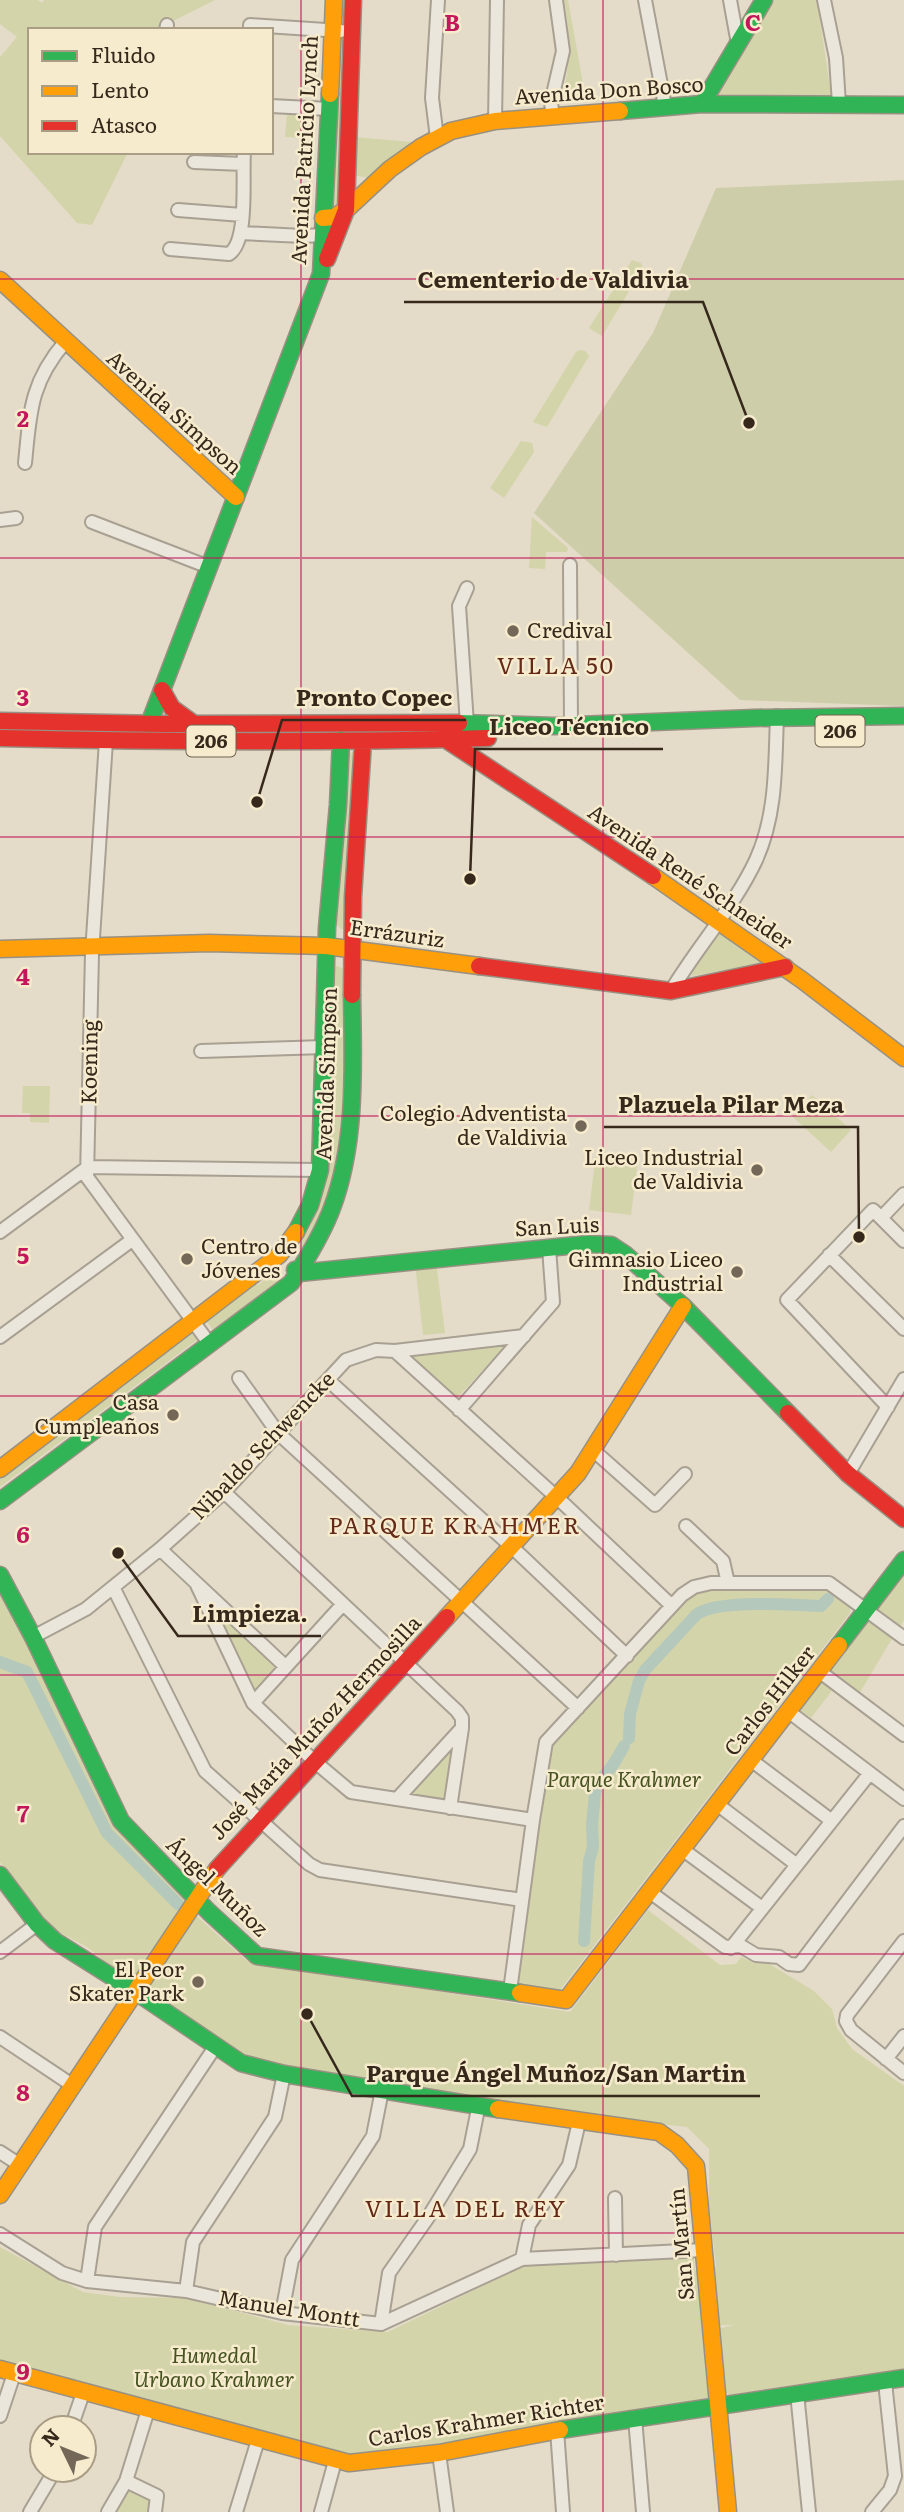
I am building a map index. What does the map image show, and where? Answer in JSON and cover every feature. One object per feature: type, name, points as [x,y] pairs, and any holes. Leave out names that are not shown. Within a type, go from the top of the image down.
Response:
[{"type":"main road","name":"Avenida Patricio Lynch","points":[[236,498],[321,274],[334,0]]},
{"type":"main road","name":"Avenida Patricio Lynch","points":[[345,210],[353,0]]},
{"type":"main road","points":[[702,104],[764,0]]},
{"type":"main road","name":"Avenida Don Bosco","points":[[323,218],[334,217],[345,210],[390,169],[437,138],[451,131],[495,121],[702,104],[904,105]]},
{"type":"main road","name":"Avenida Don Bosco","points":[[321,274],[345,210]]},
{"type":"main road","name":"Avenida Simpson","points":[[0,280],[236,498],[149,724]]},
{"type":"main road","points":[[162,690],[172,708],[194,724]]},
{"type":"main road","name":"206","points":[[0,738],[363,742],[904,716]]},
{"type":"main road","name":"206","points":[[0,721],[149,724],[378,721],[571,725],[776,724],[904,730]]},
{"type":"main road","points":[[341,740],[351,729],[378,721]]},
{"type":"main road","points":[[106,741],[116,734],[134,733],[149,724]]},
{"type":"main road","name":"Avenida René Schneider","points":[[445,739],[714,916],[904,1058]]},
{"type":"main road","name":"Avenida Simpson","points":[[0,1469],[279,1255],[304,1220],[320,1170],[326,946],[341,740]]},
{"type":"main road","name":"Avenida Simpson","points":[[0,1501],[291,1283],[319,1240],[332,1214],[347,1155],[352,1064],[351,948],[363,742]]},
{"type":"main road","name":"Errázuriz","points":[[0,949],[221,943],[326,946],[671,991],[785,967]]},
{"type":"main road","name":"San Luis","points":[[299,1273],[587,1244],[611,1245],[683,1306],[848,1474],[904,1518]]},
{"type":"main road","points":[[279,1255],[299,1273]]},
{"type":"main road","name":"José María Muñoz Hermosilla","points":[[0,2195],[221,1863],[578,1473],[683,1306]]},
{"type":"main road","name":"Carlos Hilker","points":[[566,2000],[904,1560]]},
{"type":"main road","name":"Ángel Muñoz","points":[[0,1575],[33,1637],[121,1821],[196,1899],[257,1956],[566,2000]]},
{"type":"main road","name":"San Martín","points":[[0,1875],[37,1924],[55,1941],[241,2063],[285,2074],[579,2122],[659,2132],[677,2146],[696,2166],[728,2512]]},
{"type":"main road","name":"Carlos Krahmer Richter","points":[[7,2372],[335,2461],[359,2463],[439,2453],[557,2430],[904,2378]]},
{"type":"street","points":[[437,138],[432,98],[438,0]]},
{"type":"street","points":[[495,121],[497,0]]},
{"type":"street","points":[[553,116],[551,103],[563,51],[556,0]]},
{"type":"street","points":[[645,0],[665,106]]},
{"type":"street","points":[[730,0],[738,44]]},
{"type":"street","points":[[824,0],[836,58],[839,104]]},
{"type":"street","points":[[250,28],[250,25],[352,32]]},
{"type":"street","points":[[273,106],[328,110]]},
{"type":"street","points":[[170,249],[229,254],[236,249],[241,233],[243,158],[194,162]]},
{"type":"street","points":[[178,210],[242,215]]},
{"type":"street","points":[[241,233],[323,235]]},
{"type":"street","points":[[24,463],[32,399],[45,369],[65,342]]},
{"type":"street","points":[[0,520],[16,518]]},
{"type":"street","points":[[92,522],[209,567]]},
{"type":"street","points":[[570,565],[571,725]]},
{"type":"street","points":[[467,588],[460,606],[467,724]]},
{"type":"street","points":[[671,991],[714,916],[757,858],[766,830],[776,774],[776,724]]},
{"type":"street","name":"Koening","points":[[106,741],[93,946],[87,1177],[209,1343]]},
{"type":"street","points":[[201,1051],[324,1047]]},
{"type":"street","points":[[0,1231],[88,1167],[320,1170]]},
{"type":"street","points":[[888,1407],[787,1300],[829,1255],[904,1194]]},
{"type":"street","points":[[877,1214],[904,1241]]},
{"type":"street","points":[[0,1337],[132,1240]]},
{"type":"street","points":[[459,1410],[553,1302],[549,1248]]},
{"type":"street","points":[[829,1255],[904,1329]]},
{"type":"street","name":"Nibaldo Schwencke","points":[[33,1637],[86,1609],[160,1549],[224,1492],[346,1360],[376,1350],[395,1351],[524,1336]]},
{"type":"street","points":[[395,1351],[672,1606]]},
{"type":"street","points":[[239,1378],[278,1433],[578,1709]]},
{"type":"street","points":[[848,1474],[904,1379]]},
{"type":"street","points":[[328,1380],[627,1656]]},
{"type":"street","points":[[593,1450],[655,1504],[685,1474]]},
{"type":"street","points":[[224,1492],[457,1711],[462,1718],[462,1728],[450,1808]]},
{"type":"street","points":[[686,1526],[723,1561],[728,1583]]},
{"type":"street","points":[[160,1549],[286,1667]]},
{"type":"street","points":[[510,1992],[546,1742],[682,1595],[694,1587],[711,1583],[828,1583],[904,1638]]},
{"type":"street","points":[[197,1585],[253,1703],[351,1792],[533,1820]]},
{"type":"street","points":[[113,1587],[205,1771],[309,1864],[320,1870],[522,1900]]},
{"type":"street","points":[[253,1703],[343,1604]]},
{"type":"street","points":[[819,1671],[904,1735]]},
{"type":"street","points":[[788,1711],[904,1799]]},
{"type":"street","points":[[398,1798],[462,1728]]},
{"type":"street","points":[[751,1760],[832,1821]]},
{"type":"street","points":[[732,1948],[870,1773]]},
{"type":"street","points":[[717,1804],[797,1865]]},
{"type":"street","points":[[650,1892],[725,1947],[741,1946],[757,1955],[779,1957],[789,1964],[799,1965],[904,1826]]},
{"type":"street","points":[[682,1849],[762,1908]]},
{"type":"street","points":[[0,1952],[37,1924]]},
{"type":"street","points":[[904,1941],[847,2015],[847,2026],[904,2073]]},
{"type":"street","points":[[0,2036],[72,2085]]},
{"type":"street","points":[[886,2059],[904,2036]]},
{"type":"street","points":[[87,2281],[95,2227],[215,2047]]},
{"type":"street","points":[[186,2291],[193,2242],[275,2117],[285,2074]]},
{"type":"street","points":[[282,2313],[292,2260],[373,2136],[382,2090]]},
{"type":"street","points":[[381,2324],[389,2273],[470,2150],[479,2104]]},
{"type":"street","points":[[522,2259],[529,2225],[569,2165],[579,2122]]},
{"type":"street","points":[[0,2152],[20,2165]]},
{"type":"street","points":[[615,2197],[616,2255]]},
{"type":"street","name":"Manuel Montt","points":[[0,2234],[62,2273],[87,2281],[186,2291],[282,2313],[381,2324],[522,2259],[703,2250]]},
{"type":"street","points":[[0,2416],[7,2372]]},
{"type":"street","points":[[872,2512],[890,2490],[895,2476],[885,2382]]},
{"type":"street","points":[[76,2414],[83,2393]]},
{"type":"street","points":[[797,2393],[809,2512]]},
{"type":"street","points":[[108,2512],[126,2481],[148,2410]]},
{"type":"street","points":[[635,2418],[643,2512]]},
{"type":"street","points":[[557,2430],[563,2512]]},
{"type":"street","points":[[236,2512],[258,2440]]},
{"type":"street","points":[[439,2453],[447,2512]]},
{"type":"street","points":[[320,2512],[335,2461]]},
{"type":"street","points":[[126,2481],[157,2496],[155,2512]]},
{"type":"street","points":[[30,2512],[47,2484]]},
{"type":"green space","points":[[0,0],[38,0],[42,3],[44,0],[215,0],[163,28],[28,28],[28,154],[127,154],[92,225],[77,223],[0,136],[0,57],[17,37],[0,24]]},
{"type":"green space","points":[[564,0],[568,0],[585,95],[584,99],[560,102],[567,75],[569,51]]},
{"type":"green space","points":[[770,0],[817,0],[831,94],[828,96],[721,97],[716,94]]},
{"type":"green space","points":[[343,36],[338,205],[335,208],[332,205],[340,37]]},
{"type":"green space","points":[[287,114],[312,116],[311,138],[285,137]]},
{"type":"green space","points":[[354,137],[412,142],[368,178],[350,174]]},
{"type":"green space","points":[[904,180],[904,706],[740,700],[534,513],[653,333],[716,188]]},
{"type":"green space","points":[[632,260],[641,263],[643,268],[602,336],[589,328]]},
{"type":"green space","points":[[580,350],[589,356],[547,427],[533,422],[576,352]]},
{"type":"green space","points":[[521,441],[532,443],[534,452],[504,498],[490,488]]},
{"type":"green space","points":[[532,517],[568,548],[567,552],[546,552],[545,569],[529,568]]},
{"type":"green space","points":[[356,751],[345,929],[341,929],[335,923],[344,755]]},
{"type":"green space","points":[[719,927],[764,958],[764,963],[692,976],[690,968]]},
{"type":"green space","points":[[337,966],[346,970],[341,1155],[318,1225],[300,1251],[299,1246],[320,1200],[333,968]]},
{"type":"green space","points":[[23,1086],[50,1086],[49,1123],[30,1122],[30,1113],[22,1113]]},
{"type":"green space","points":[[812,1095],[851,1130],[831,1152],[793,1117]]},
{"type":"green space","points":[[596,1154],[638,1159],[631,1215],[589,1210]]},
{"type":"green space","points":[[436,1261],[445,1333],[423,1335],[415,1264]]},
{"type":"green space","points":[[275,1272],[281,1275],[281,1279],[213,1330],[207,1322],[209,1318],[253,1284],[258,1285]]},
{"type":"green space","points":[[191,1332],[198,1337],[197,1340],[0,1487],[0,1475]]},
{"type":"green space","points":[[502,1343],[503,1348],[456,1399],[403,1354]]},
{"type":"green space","points":[[904,1568],[904,1620],[899,1629],[877,1612],[878,1602]]},
{"type":"green space","name":"Humedal Urbano Krahmer","points":[[0,1583],[118,1826],[188,1902],[185,1906],[247,1961],[570,2012],[648,1910],[720,1965],[736,1964],[741,1957],[754,1963],[766,1962],[814,1991],[832,2009],[837,2028],[852,2049],[904,2086],[904,2369],[729,2395],[723,2389],[718,2329],[734,2325],[707,2325],[709,2401],[437,2447],[347,2459],[0,2362],[0,2247],[83,2292],[120,2297],[186,2298],[288,2325],[388,2332],[528,2264],[694,2258],[695,2271],[716,2266],[709,2207],[709,2149],[687,2127],[615,2119],[249,2060],[110,1966],[87,1947],[59,1932],[29,1905],[30,1901],[0,1862]]},
{"type":"green space","name":"Parque Krahmer","points":[[824,1587],[850,1603],[850,1613],[560,1990],[522,1987],[517,1979],[551,1744],[695,1590]]},
{"type":"green space","points":[[215,1605],[278,1664],[278,1670],[259,1693],[252,1693],[212,1607]]},
{"type":"green space","points":[[871,1620],[893,1637],[859,1694],[832,1673],[832,1663],[863,1622]]},
{"type":"green space","points":[[822,1679],[834,1688],[811,1718],[798,1709]]},
{"type":"green space","points":[[456,1743],[447,1799],[441,1804],[406,1795]]},
{"type":"green space","points":[[133,2487],[151,2497],[152,2512],[112,2512],[126,2488]]},
{"type":"waterway","points":[[629,1738],[630,1714],[639,1681],[645,1670],[697,1614],[722,1606],[821,1606],[828,1599]]},
{"type":"waterway","points":[[0,1662],[27,1672],[107,1833],[178,1904]]},
{"type":"waterway","points":[[584,1941],[595,1793],[598,1783],[624,1746]]},
{"type":"traffic: fast","points":[[702,104],[764,0]]},
{"type":"traffic: fast","points":[[149,724],[321,274],[330,94]]},
{"type":"traffic: fast","points":[[620,111],[702,104],[904,105]]},
{"type":"traffic: fast","points":[[459,723],[554,726],[754,718],[904,716]]},
{"type":"traffic: fast","points":[[296,1232],[310,1205],[320,1170],[327,928],[341,740]]},
{"type":"traffic: fast","points":[[0,1501],[291,1283],[314,1247],[328,1218],[346,1156],[352,1103],[352,995]]},
{"type":"traffic: fast","points":[[295,1270],[299,1273],[587,1244],[611,1245],[683,1306],[788,1413]]},
{"type":"traffic: fast","points":[[839,1645],[904,1560]]},
{"type":"traffic: fast","points":[[0,1575],[33,1637],[121,1821],[209,1912],[257,1956],[520,1993]]},
{"type":"traffic: fast","points":[[0,1875],[37,1924],[55,1941],[241,2063],[284,2074],[498,2109]]},
{"type":"traffic: fast","points":[[560,2430],[904,2378]]},
{"type":"traffic: slow","points":[[330,94],[334,0]]},
{"type":"traffic: slow","points":[[323,218],[334,217],[346,210],[390,169],[421,147],[451,131],[495,121],[620,111]]},
{"type":"traffic: slow","points":[[0,280],[236,497]]},
{"type":"traffic: slow","points":[[653,876],[802,980],[904,1058]]},
{"type":"traffic: slow","points":[[0,949],[209,943],[326,946],[479,966]]},
{"type":"traffic: slow","points":[[0,1469],[279,1255],[296,1232]]},
{"type":"traffic: slow","points":[[447,1617],[578,1473],[683,1306]]},
{"type":"traffic: slow","points":[[520,1993],[566,2000],[839,1645]]},
{"type":"traffic: slow","points":[[0,2195],[217,1869]]},
{"type":"traffic: slow","points":[[498,2109],[659,2132],[677,2145],[696,2166],[728,2512]]},
{"type":"traffic: slow","points":[[0,2369],[349,2463],[439,2453],[560,2430]]},
{"type":"traffic: jam","points":[[327,259],[346,210],[353,0]]},
{"type":"traffic: jam","points":[[162,690],[172,708],[194,724]]},
{"type":"traffic: jam","points":[[0,721],[163,724],[459,723]]},
{"type":"traffic: jam","points":[[0,738],[244,741],[488,738]]},
{"type":"traffic: jam","points":[[445,739],[653,876]]},
{"type":"traffic: jam","points":[[352,995],[353,897],[363,742]]},
{"type":"traffic: jam","points":[[479,966],[671,991],[785,967]]},
{"type":"traffic: jam","points":[[788,1413],[848,1474],[904,1519]]},
{"type":"traffic: jam","points":[[217,1869],[447,1617]]},
{"type":"place","name":"Cementerio de Valdivia","points":[[749,423]]},
{"type":"place","name":"Credival","points":[[513,631]]},
{"type":"place","name":"Pronto Copec","points":[[257,802]]},
{"type":"place","name":"Liceo Técnico","points":[[470,879]]},
{"type":"place","name":"Colegio Adventista de Valdivia","points":[[581,1126]]},
{"type":"place","name":"Liceo Industrial de Valdivia","points":[[757,1170]]},
{"type":"place","name":"Plazuela Pilar Meza","points":[[859,1237]]},
{"type":"place","name":"Centro de Jóvenes","points":[[187,1259]]},
{"type":"place","name":"Gimnasio Liceo Industrial","points":[[737,1272]]},
{"type":"place","name":"Casa Cumpleaños","points":[[173,1415]]},
{"type":"place","name":"Limpieza.","points":[[118,1553]]},
{"type":"place","name":"El Peor Skater Park","points":[[198,1982]]},
{"type":"place","name":"Parque Ángel Muñoz/San Martin","points":[[307,2014]]},
{"type":"district","name":"VILLA 50","points":[[556,666]]},
{"type":"district","name":"PARQUE KRAHMER","points":[[455,1526]]},
{"type":"district","name":"VILLA DEL REY","points":[[466,2209]]}]
